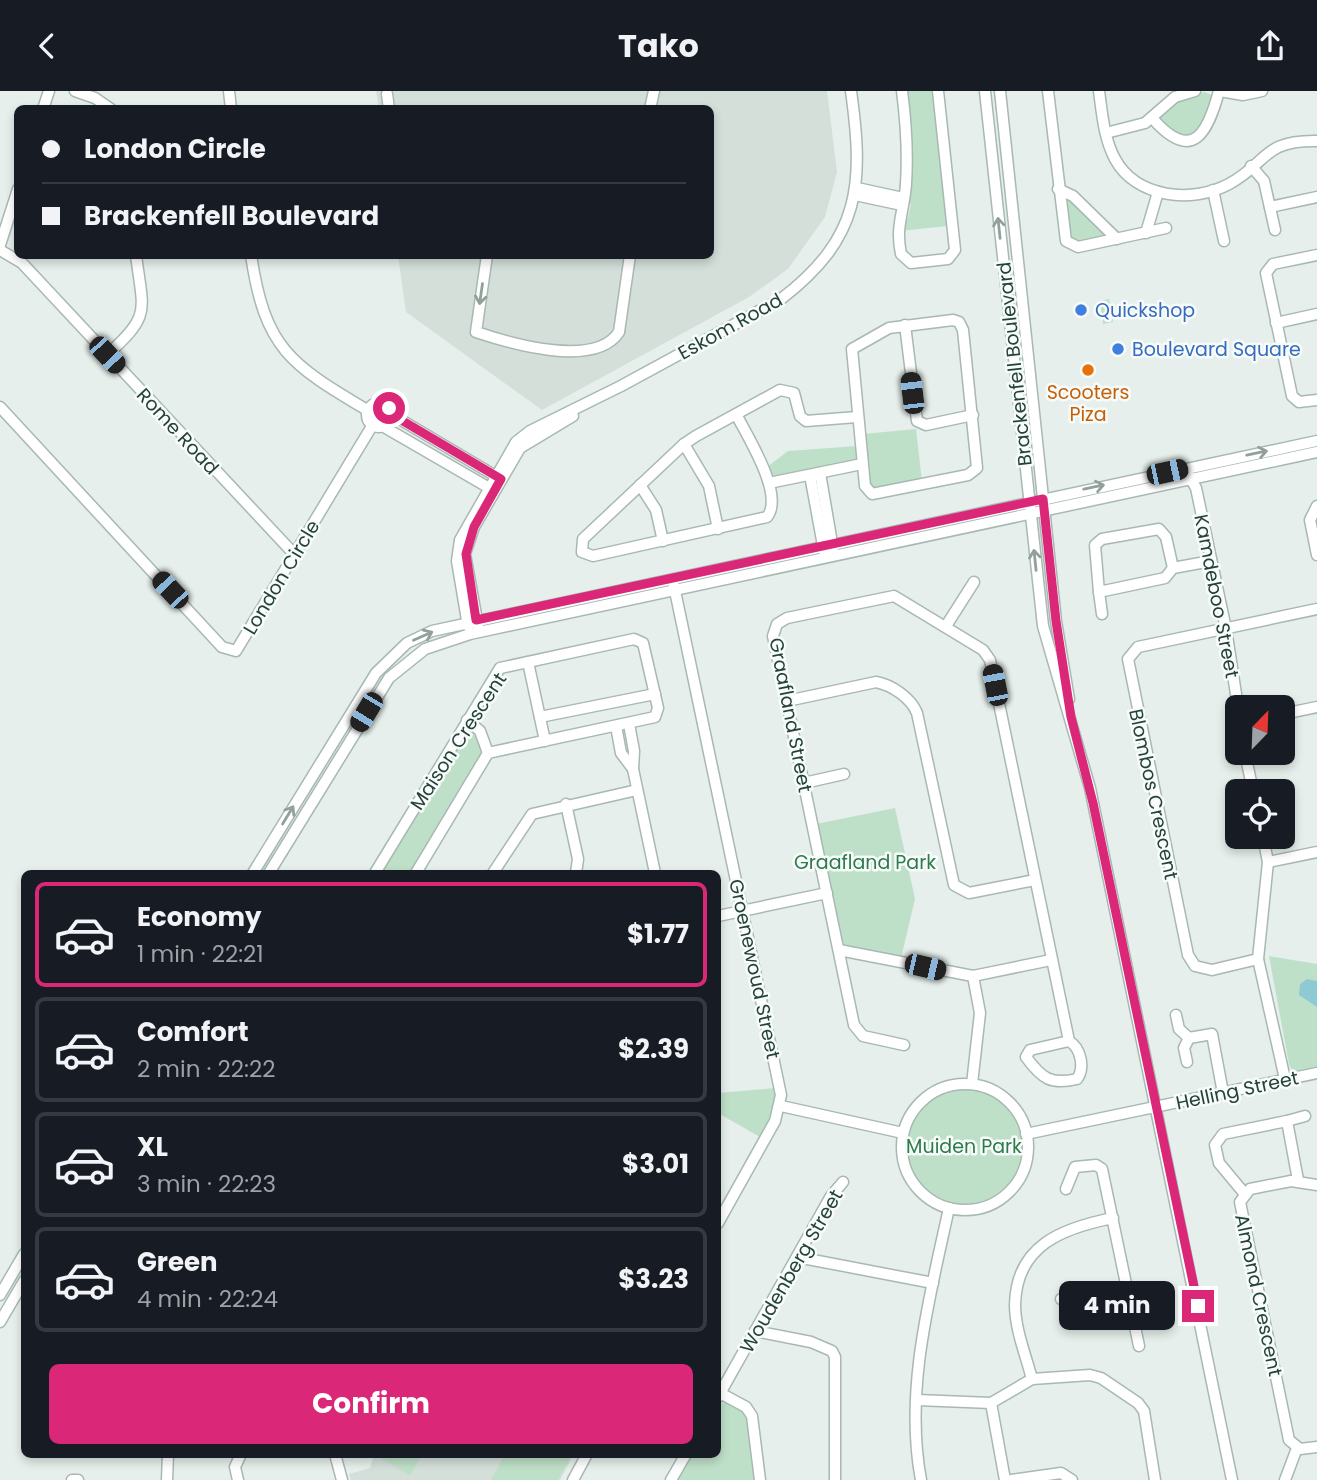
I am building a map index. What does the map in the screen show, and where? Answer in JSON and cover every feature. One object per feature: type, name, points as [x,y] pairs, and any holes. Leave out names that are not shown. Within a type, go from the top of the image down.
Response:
[{"type":"street","points":[[75,91],[95,97],[106,105]]},
{"type":"street","name":"Eskom Road","points":[[474,633],[466,554],[474,527],[491,489],[528,442],[621,386],[781,299],[802,282],[837,241],[856,192],[859,145],[851,91]]},
{"type":"street","points":[[902,91],[907,131],[897,230],[904,259],[911,263],[951,257],[955,247],[938,91]]},
{"type":"street","name":"Brackenfell Boulevard","points":[[985,91],[1043,626],[1088,781],[1232,1480]]},
{"type":"street","name":"Brackenfell Boulevard","points":[[1000,91],[1044,511],[1071,717]]},
{"type":"street","points":[[1048,91],[1063,236],[1068,243],[1078,247],[1166,229]]},
{"type":"street","points":[[1099,91],[1112,153],[1123,171],[1158,192],[1182,196],[1213,190],[1232,183],[1273,148],[1296,141],[1317,141]]},
{"type":"street","points":[[1106,133],[1153,119],[1175,97],[1195,91]]},
{"type":"street","points":[[1153,119],[1170,135],[1185,140],[1198,137],[1210,124],[1220,91],[1243,95],[1262,91]]},
{"type":"street","points":[[387,95],[388,105]]},
{"type":"street","points":[[1251,166],[1264,181],[1275,230]]},
{"type":"street","points":[[1058,189],[1073,195],[1117,239]]},
{"type":"street","points":[[1213,190],[1224,241]]},
{"type":"street","points":[[856,192],[902,201]]},
{"type":"street","points":[[1146,233],[1158,192]]},
{"type":"street","points":[[1270,207],[1317,197]]},
{"type":"street","points":[[0,248],[14,202]]},
{"type":"street","points":[[1317,255],[1276,263],[1267,270],[1292,397],[1299,402],[1317,400]]},
{"type":"street","name":"Rome Road","points":[[16,259],[295,555]]},
{"type":"street","points":[[107,355],[135,329],[141,317],[136,259]]},
{"type":"street","points":[[252,259],[264,319],[295,362],[367,410]]},
{"type":"street","points":[[485,259],[476,332],[522,346],[582,350],[612,342],[619,332],[629,259]]},
{"type":"street","points":[[1276,323],[1317,313]]},
{"type":"street","points":[[953,320],[961,324],[973,415],[978,463],[972,474],[875,495],[866,488],[862,464],[852,349],[886,329],[953,320]]},
{"type":"street","points":[[905,325],[917,421],[926,425],[973,415]]},
{"type":"street","points":[[736,414],[769,483],[772,506],[767,517],[590,556],[581,548],[583,539],[684,444],[736,414],[786,389],[796,396],[800,416],[806,421],[857,417]]},
{"type":"street","points":[[367,410],[379,403],[386,404],[391,414],[498,477]]},
{"type":"street","name":"London Circle","points":[[0,407],[226,649],[238,650],[372,426]]},
{"type":"street","points":[[367,410],[367,420],[372,426],[384,427],[491,489]]},
{"type":"street","points":[[384,427],[391,414]]},
{"type":"street","points":[[255,870],[380,667],[396,651],[419,636],[472,621],[1317,441]]},
{"type":"street","points":[[684,444],[709,487],[718,529]]},
{"type":"street","points":[[271,870],[389,678],[425,649],[474,633],[1044,511],[1195,482],[1317,452]]},
{"type":"street","points":[[769,483],[862,464]]},
{"type":"street","name":"Kamdeboo Street","points":[[1192,467],[1226,629],[1236,695]]},
{"type":"street","points":[[815,474],[830,557]]},
{"type":"street","points":[[640,485],[656,510],[663,541]]},
{"type":"street","points":[[1317,506],[1310,520],[1317,555]]},
{"type":"street","points":[[1102,614],[1094,548],[1100,540],[1159,529],[1166,537],[1173,568]]},
{"type":"street","points":[[1099,592],[1165,578],[1173,568],[1211,561]]},
{"type":"street","name":"Groenewoud Street","points":[[672,578],[776,1063],[781,1106]]},
{"type":"street","points":[[946,626],[974,582]]},
{"type":"street","name":"Graafland Street","points":[[904,1045],[866,1038],[858,1033],[773,636],[775,628],[783,619],[894,596],[983,650],[990,660],[1069,1041],[1078,1050],[1082,1071],[1077,1079],[1058,1083],[1051,1081],[1027,1059],[1030,1050],[1069,1041]]},
{"type":"street","points":[[1226,629],[1317,610]]},
{"type":"street","name":"Blombos Crescent","points":[[1226,629],[1138,647],[1129,655],[1127,663],[1188,955],[1195,966],[1207,970],[1258,959]]},
{"type":"street","name":"Maison Crescent","points":[[377,870],[500,668],[638,640],[646,647],[658,708],[655,717],[488,753],[418,870]]},
{"type":"street","points":[[528,662],[545,741]]},
{"type":"street","points":[[787,701],[876,682],[908,699],[917,713],[954,885],[969,893],[1035,880]]},
{"type":"street","points":[[540,717],[655,694]]},
{"type":"street","points":[[1295,712],[1317,707]]},
{"type":"street","points":[[467,720],[480,731],[488,753]]},
{"type":"street","points":[[629,723],[634,751],[633,769],[654,870]]},
{"type":"street","points":[[616,726],[621,753],[633,769]]},
{"type":"street","points":[[804,783],[844,774]]},
{"type":"street","points":[[495,870],[528,816],[566,804],[637,790]]},
{"type":"street","points":[[566,804],[578,859],[576,870]]},
{"type":"street","points":[[1265,849],[1268,862],[1258,959],[1285,1079]]},
{"type":"street","points":[[1268,862],[1317,852]]},
{"type":"street","points":[[721,915],[827,893]]},
{"type":"street","points":[[839,950],[973,976],[1051,960]]},
{"type":"street","points":[[972,1084],[980,1013],[973,976]]},
{"type":"street","points":[[1176,1015],[1179,1029],[1189,1038]]},
{"type":"street","points":[[1189,1038],[1212,1034],[1223,1093]]},
{"type":"street","points":[[1186,1062],[1184,1048],[1189,1038]]},
{"type":"street","name":"Helling Street","points":[[1026,1134],[1317,1073]]},
{"type":"street","points":[[972,1084],[1001,1095],[1021,1119],[1026,1134],[1024,1168],[1004,1196],[972,1209],[949,1208],[934,1202],[911,1180],[903,1157],[903,1133],[914,1109],[923,1099],[946,1086],[972,1084]]},
{"type":"street","points":[[721,1217],[781,1106],[903,1133]]},
{"type":"street","points":[[1244,1193],[1219,1163],[1217,1140],[1226,1133],[1305,1116]]},
{"type":"street","points":[[1287,1121],[1298,1181]]},
{"type":"street","points":[[1066,1189],[1073,1168],[1099,1166],[1113,1218],[1139,1346]]},
{"type":"street","name":"Almond Crescent","points":[[1297,1448],[1288,1436],[1241,1209],[1244,1193],[1298,1181],[1317,1185]]},
{"type":"street","name":"Woudenberg Street","points":[[721,1391],[831,1196],[843,1182]]},
{"type":"street","points":[[921,1480],[917,1460],[917,1400],[922,1339],[949,1208]]},
{"type":"street","points":[[1032,1379],[1015,1305],[1026,1263],[1033,1250],[1062,1233],[1084,1224],[1113,1218]]},
{"type":"street","points":[[797,1257],[933,1283]]},
{"type":"street","points":[[0,1295],[21,1259]]},
{"type":"street","points":[[0,1322],[21,1286]]},
{"type":"street","points":[[1061,1299],[1072,1305],[1129,1302]]},
{"type":"street","points":[[755,1331],[811,1342],[832,1351],[835,1357],[835,1480]]},
{"type":"street","points":[[917,1400],[991,1403],[1032,1379],[1094,1375],[1138,1403],[1144,1411],[1155,1480]]},
{"type":"street","points":[[721,1396],[746,1407],[752,1416],[760,1480]]},
{"type":"street","points":[[991,1403],[1005,1480]]},
{"type":"street","points":[[1285,1480],[1297,1448],[1317,1447]]},
{"type":"street","points":[[165,1458],[168,1478]]},
{"type":"street","points":[[238,1480],[236,1464],[239,1458]]},
{"type":"street","points":[[336,1458],[342,1480]]},
{"type":"street","points":[[573,1480],[585,1458]]},
{"type":"street","points":[[671,1480],[683,1458]]},
{"type":"street","points":[[1011,1480],[1061,1473],[1072,1480]]},
{"type":"street","points":[[72,1480],[78,1480]]},
{"type":"shaded area","points":[[376,91],[827,91],[837,172],[825,217],[788,269],[749,297],[542,410],[406,312],[398,259],[714,259],[714,105],[378,105]]},
{"type":"shaded area","points":[[373,1458],[572,1458],[560,1480],[351,1480],[349,1474],[370,1468]]},
{"type":"green space","points":[[907,91],[933,91],[948,226],[900,231],[903,217],[908,218],[911,204],[907,203],[912,134]]},
{"type":"green space","points":[[1204,92],[1214,96],[1206,119],[1196,134],[1189,137],[1180,136],[1159,120],[1171,104]]},
{"type":"green space","points":[[1068,197],[1106,233],[1105,237],[1080,243],[1070,241],[1064,199]]},
{"type":"green space","points":[[1109,299],[1113,322],[1103,324],[1100,301]]},
{"type":"green space","points":[[916,429],[922,482],[876,491],[869,487],[863,434]]},
{"type":"green space","points":[[857,446],[857,457],[854,461],[776,478],[767,467],[788,451]]},
{"type":"green space","points":[[470,728],[477,733],[483,753],[413,870],[381,870]]},
{"type":"green space","name":"Graafland Park","points":[[895,808],[915,899],[901,958],[847,946],[841,941],[816,824]]},
{"type":"green space","points":[[1269,956],[1317,964],[1317,1067],[1293,1072],[1289,1064]]},
{"type":"green space","points":[[775,1088],[772,1114],[760,1137],[721,1115],[721,1093]]},
{"type":"green space","name":"Muiden Park","points":[[964,1088],[986,1093],[1005,1105],[1017,1124],[1022,1146],[1017,1168],[1005,1187],[986,1199],[964,1204],[942,1199],[923,1187],[911,1168],[906,1146],[911,1124],[923,1105],[942,1093]]},
{"type":"green space","points":[[727,1401],[744,1410],[749,1418],[756,1480],[675,1480],[688,1458],[721,1458],[721,1404]]},
{"type":"green space","points":[[381,1458],[420,1458],[410,1476]]},
{"type":"green space","points":[[503,1458],[570,1458],[558,1480],[491,1480]]},
{"type":"water","points":[[1307,979],[1317,981],[1317,1007],[1299,995],[1300,984]]},
{"type":"place","name":"Quickshop","points":[[1081,310]]},
{"type":"place","name":"Boulevard Square","points":[[1118,349]]},
{"type":"place","name":"Scooters Piza","points":[[1088,370]]},
{"type":"route","points":[[389,408],[391,414],[501,479],[474,527],[467,546],[467,576],[476,620],[1043,499],[1056,621],[1071,717],[1093,803],[1198,1306]]}]
